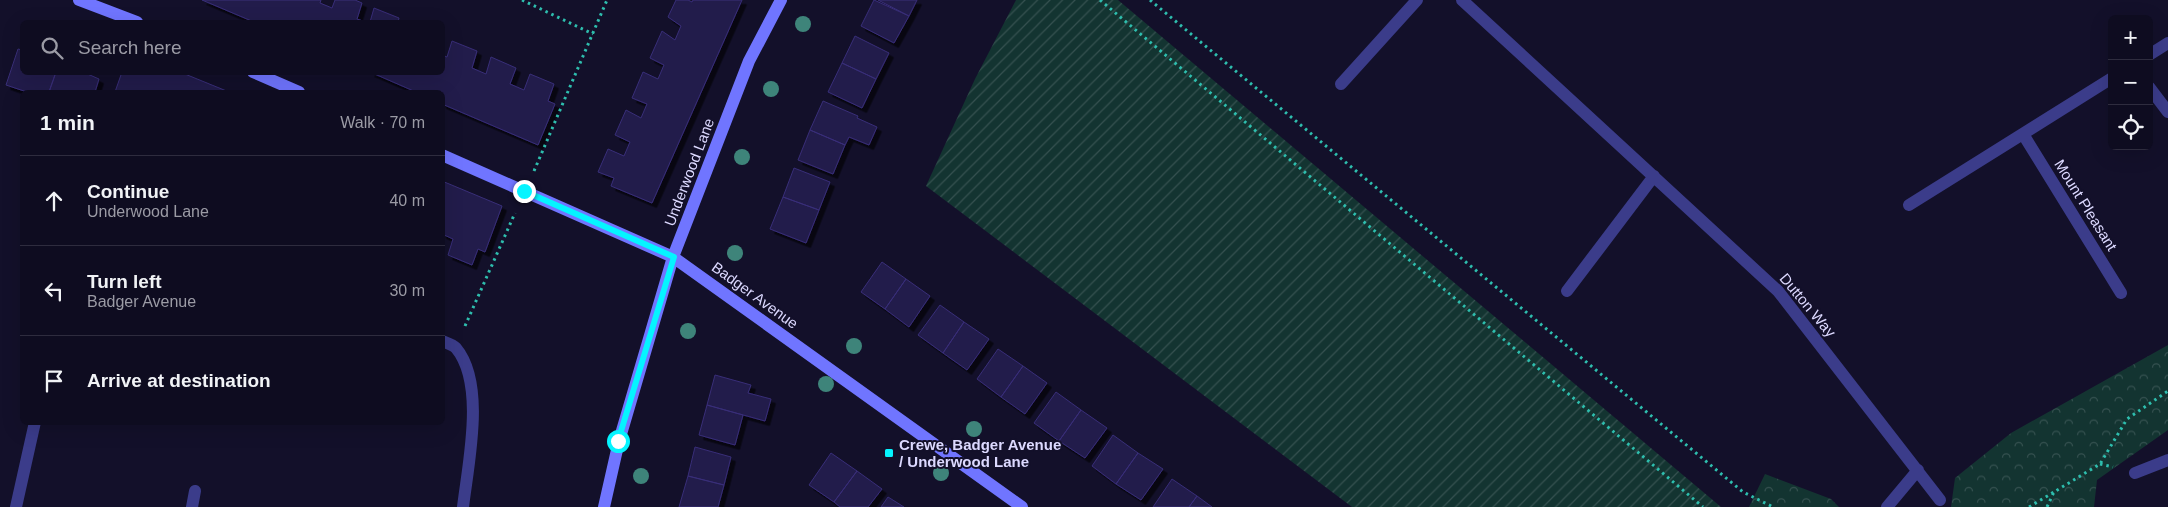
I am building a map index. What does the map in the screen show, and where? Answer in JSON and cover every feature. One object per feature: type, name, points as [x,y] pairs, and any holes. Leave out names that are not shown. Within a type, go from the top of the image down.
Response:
[{"type":"street","points":[[79,0],[132,20]]},
{"type":"street","name":"Underwood Lane","points":[[604,507],[618,441],[674,257],[749,61],[781,0]]},
{"type":"street","points":[[1341,84],[1417,0]]},
{"type":"street","name":"Dutton Way","points":[[1462,0],[1778,291],[1940,500]]},
{"type":"street","points":[[2153,52],[2168,43]]},
{"type":"street","points":[[260,75],[294,90]]},
{"type":"street","points":[[1909,205],[2108,81]]},
{"type":"street","points":[[2153,92],[2168,112]]},
{"type":"street","name":"Mount Pleasant","points":[[2023,134],[2121,293]]},
{"type":"street","name":"Badger Avenue","points":[[445,156],[674,257],[1022,507]]},
{"type":"street","points":[[1567,291],[1654,176]]},
{"type":"street","points":[[445,342],[455,347],[470,373],[474,424],[463,507]]},
{"type":"street","points":[[16,507],[34,425]]},
{"type":"street","points":[[2135,473],[2168,460]]},
{"type":"street","points":[[1888,507],[1918,470]]},
{"type":"street","points":[[192,507],[195,491]]},
{"type":"path","points":[[522,0],[593,34]]},
{"type":"path","points":[[455,347],[608,0]]},
{"type":"path","points":[[1100,0],[1704,507]]},
{"type":"path","points":[[1150,0],[1743,492],[1773,507]]},
{"type":"path","points":[[2029,507],[2100,464],[2127,419],[2168,391]]},
{"type":"path","points":[[2047,507],[2054,492]]},
{"type":"green space","points":[[1016,0],[1118,0],[1721,507],[1352,507],[926,186],[975,79]]},
{"type":"green space","points":[[2168,345],[2168,430],[2097,480],[2094,507],[1951,507],[1955,478],[2011,433]]},
{"type":"green space","points":[[1765,474],[1831,499],[1839,507],[1749,507]]},
{"type":"building","points":[[202,0],[321,0],[320,3],[332,8],[335,0],[355,0],[362,3],[357,19],[360,20],[249,20]]},
{"type":"building","points":[[676,0],[692,2],[693,0],[742,0],[652,203],[611,186],[614,178],[598,172],[608,149],[624,156],[630,142],[615,135],[626,110],[641,118],[647,104],[632,98],[643,72],[658,79],[664,65],[650,58],[662,31],[675,40],[681,26],[668,17]]},
{"type":"building","points":[[874,0],[909,16],[894,43],[861,26]]},
{"type":"building","points":[[878,0],[917,0],[909,16]]},
{"type":"building","points":[[374,8],[399,18],[398,20],[371,20]]},
{"type":"building","points":[[855,36],[889,53],[876,79],[842,63]]},
{"type":"building","points":[[452,41],[477,51],[472,68],[486,74],[491,57],[516,68],[510,84],[524,90],[530,74],[554,84],[548,101],[555,104],[538,145],[445,105],[445,90],[411,90],[377,75],[445,75],[445,56],[447,57]]},
{"type":"building","points":[[18,49],[20,50],[20,75],[55,75],[50,90],[21,90],[6,85]]},
{"type":"building","points":[[842,63],[876,79],[862,108],[828,92]]},
{"type":"building","points":[[55,75],[90,75],[99,79],[96,90],[50,90]]},
{"type":"building","points":[[121,75],[187,75],[224,90],[116,90]]},
{"type":"building","points":[[823,101],[858,116],[857,118],[877,127],[869,145],[849,137],[845,145],[810,130]]},
{"type":"building","points":[[810,130],[845,145],[833,174],[798,160]]},
{"type":"building","points":[[794,168],[830,182],[819,210],[783,197]]},
{"type":"building","points":[[445,182],[502,206],[485,252],[478,249],[472,265],[448,255],[453,239],[445,235]]},
{"type":"building","points":[[783,197],[819,210],[806,243],[770,229]]},
{"type":"building","points":[[882,262],[906,279],[885,309],[861,292]]},
{"type":"building","points":[[906,279],[930,296],[909,327],[885,309]]},
{"type":"building","points":[[940,305],[964,322],[943,353],[918,335]]},
{"type":"building","points":[[964,322],[989,339],[967,370],[943,353]]},
{"type":"building","points":[[998,349],[1023,366],[1001,397],[977,379]]},
{"type":"building","points":[[1023,366],[1047,383],[1025,414],[1001,397]]},
{"type":"building","points":[[715,375],[751,385],[748,393],[771,399],[765,421],[707,405]]},
{"type":"building","points":[[1056,392],[1081,410],[1059,441],[1034,423]]},
{"type":"building","points":[[707,405],[743,415],[735,445],[699,435]]},
{"type":"building","points":[[1081,410],[1107,428],[1085,458],[1059,441]]},
{"type":"building","points":[[1113,435],[1138,453],[1116,484],[1092,466]]},
{"type":"building","points":[[695,447],[731,457],[724,485],[688,476]]},
{"type":"building","points":[[831,453],[857,471],[834,502],[809,485]]},
{"type":"building","points":[[1138,453],[1163,469],[1141,500],[1116,484]]},
{"type":"building","points":[[857,471],[882,489],[868,507],[840,507],[834,502]]},
{"type":"building","points":[[688,476],[724,485],[718,507],[679,507]]},
{"type":"building","points":[[1172,479],[1197,496],[1189,507],[1153,507]]},
{"type":"building","points":[[1197,496],[1212,507],[1189,507]]},
{"type":"building","points":[[888,497],[904,507],[881,507]]},
{"type":"place","name":"Crewe, Badger Avenue / Underwood Lane","points":[[889,453]]},
{"type":"route","points":[[524,191],[674,257],[618,441]]}]
